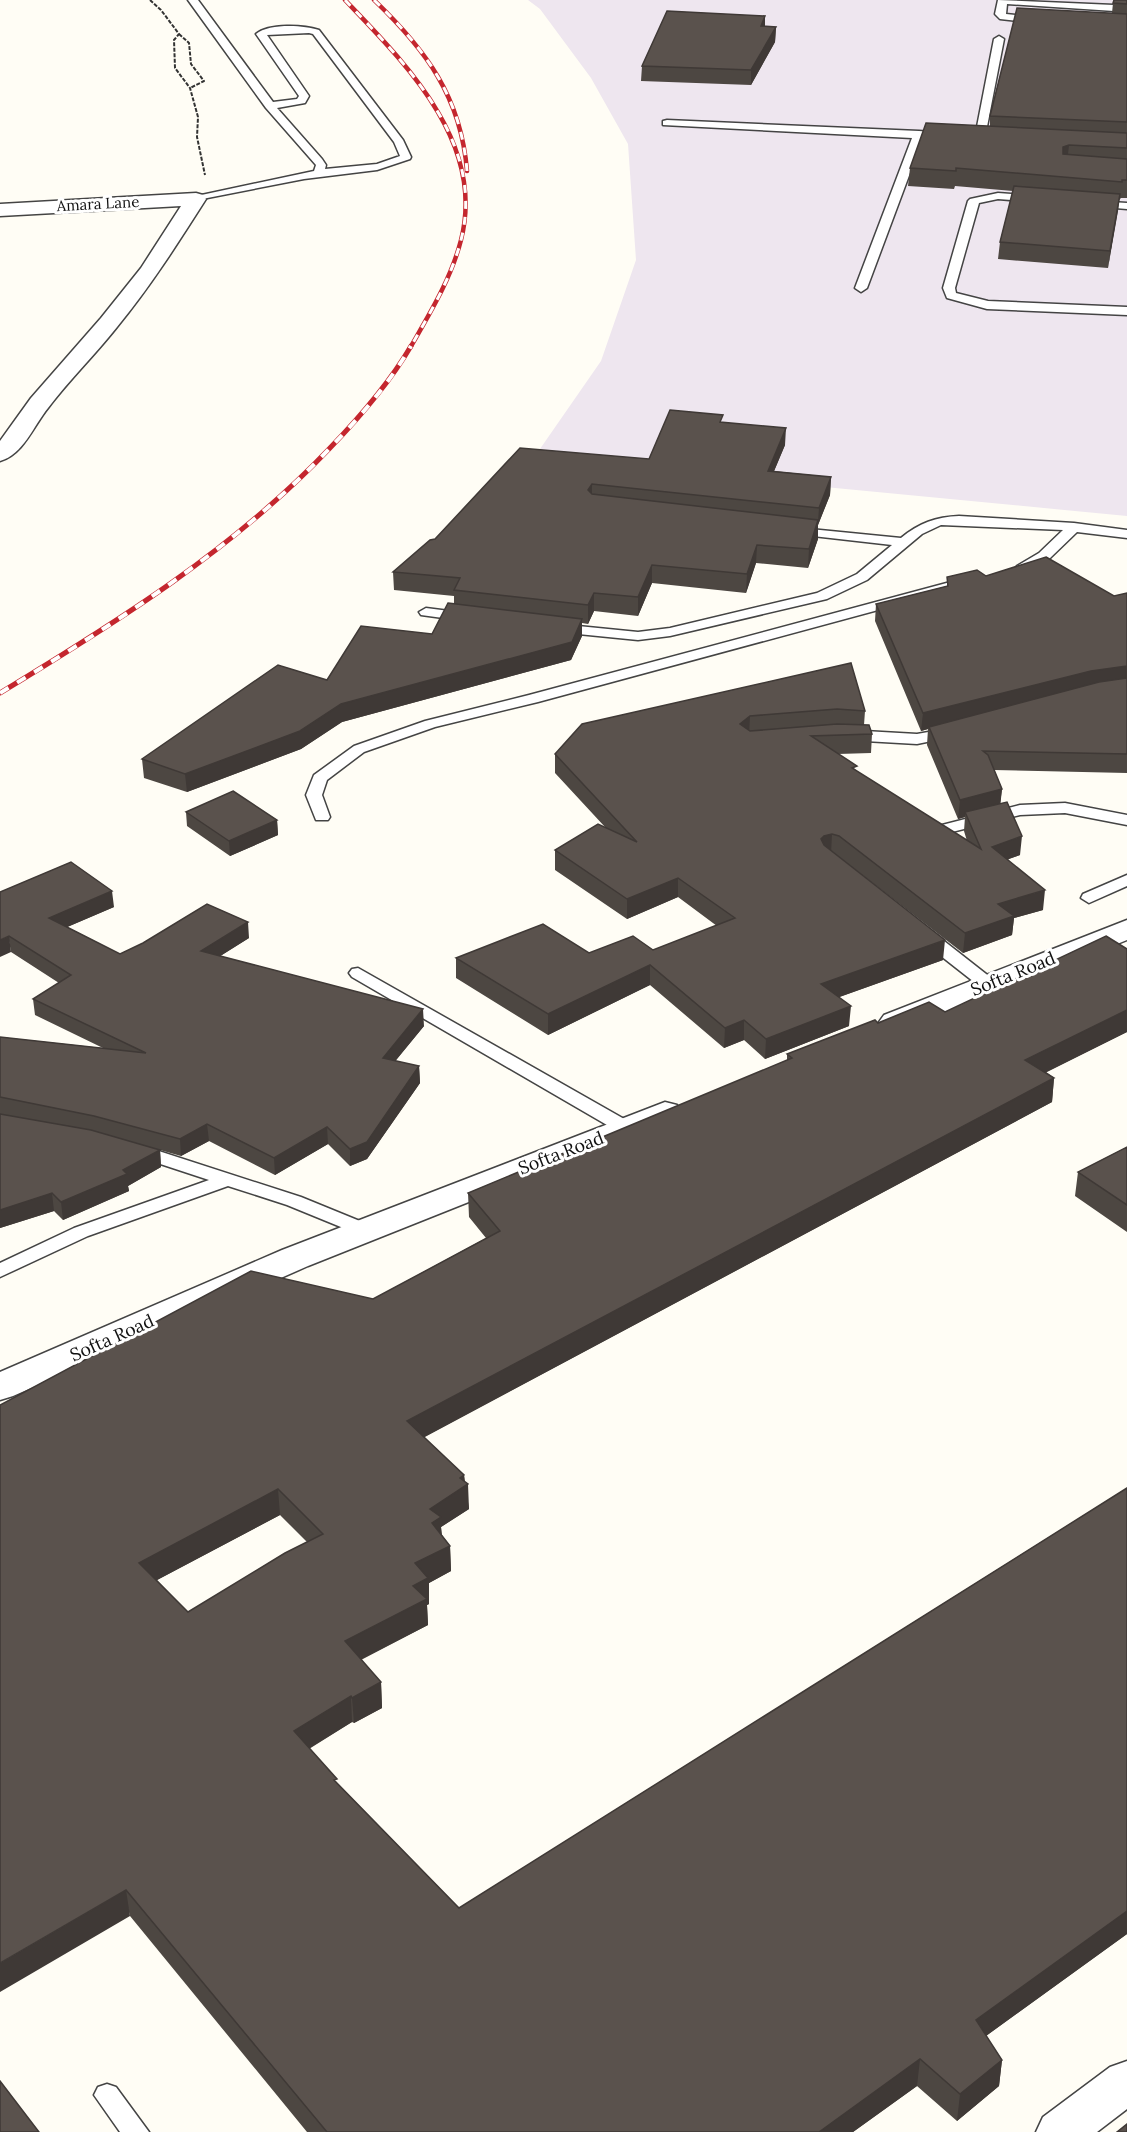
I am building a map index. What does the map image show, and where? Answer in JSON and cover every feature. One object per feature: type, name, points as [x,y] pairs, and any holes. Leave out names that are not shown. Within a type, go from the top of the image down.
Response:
[{"type":"street","name":"Amara Lane","points":[[0,210],[196,199]]},
{"type":"street","points":[[0,454],[14,440],[39,403],[109,323],[150,271],[196,199]]},
{"type":"street","name":"Softa Road","points":[[866,1033],[1127,929]]},
{"type":"street","name":"Softa Road","points":[[0,1387],[295,1258],[691,1102]]},
{"type":"street","points":[[1059,2132],[1127,2081]]},
{"type":"lane","points":[[193,0],[270,106],[318,160],[321,165],[319,173]]},
{"type":"lane","points":[[1050,21],[1003,17],[1000,14],[1003,0],[1113,8]]},
{"type":"lane","points":[[196,199],[319,173],[388,165],[400,162],[406,157],[399,142],[316,32],[310,30],[268,31],[261,34],[304,96],[301,101],[270,106]]},
{"type":"lane","points":[[667,123],[975,137],[999,39]]},
{"type":"lane","points":[[861,288],[919,134]]},
{"type":"lane","points":[[1045,200],[998,196],[974,201],[949,288],[951,295],[987,305],[1127,311]]},
{"type":"lane","points":[[1080,203],[1127,206]]},
{"type":"lane","points":[[543,626],[638,636],[681,630],[822,596],[837,591],[862,577],[916,531],[939,521],[959,520],[1074,527],[1127,534]]},
{"type":"lane","points":[[1009,572],[1037,562],[1074,527]]},
{"type":"lane","points":[[786,528],[904,542]]},
{"type":"lane","points":[[322,817],[314,795],[320,778],[359,749],[430,724],[533,699],[803,624],[987,577]]},
{"type":"lane","points":[[426,612],[484,619]]},
{"type":"lane","points":[[828,735],[917,739],[970,728]]},
{"type":"lane","points":[[944,830],[1020,810],[1065,808],[1127,820]]},
{"type":"lane","points":[[1089,898],[1127,880]]},
{"type":"lane","points":[[914,926],[989,985]]},
{"type":"lane","points":[[358,973],[626,1128]]},
{"type":"lane","points":[[120,1146],[153,1154],[294,1201],[365,1230]]},
{"type":"lane","points":[[0,1271],[81,1232],[229,1179]]},
{"type":"lane","points":[[107,2095],[136,2132]]},
{"type":"path","points":[[150,0],[189,43],[191,68],[204,81],[190,88]]},
{"type":"path","points":[[179,34],[174,40],[175,68],[190,88],[198,117],[196,137],[205,177],[196,199]]},
{"type":"shaded area","points":[[528,0],[1127,0],[1127,516],[533,459],[601,361],[636,260],[628,144],[591,78],[540,9]]},
{"type":"building","points":[[1114,0],[1127,0],[1127,4],[1113,3]]},
{"type":"building","points":[[1017,8],[1127,14],[1127,122],[990,116]]},
{"type":"building","points":[[667,11],[765,16],[761,26],[776,27],[751,70],[642,66]]},
{"type":"building","points":[[926,123],[1127,133],[1127,148],[1069,145],[1063,147],[1063,154],[1127,159],[1127,180],[1122,180],[1122,182],[956,168],[956,171],[910,168]]},
{"type":"building","points":[[1014,186],[1120,194],[1110,251],[1000,242]]},
{"type":"building","points":[[670,410],[723,415],[720,422],[786,428],[768,471],[831,477],[819,508],[592,484],[588,490],[592,494],[818,520],[809,549],[757,545],[747,574],[652,565],[638,597],[594,593],[588,605],[454,590],[460,578],[393,572],[430,540],[435,539],[520,448],[649,459]]},
{"type":"building","points":[[1046,557],[1114,596],[1127,593],[1127,666],[1091,671],[923,713],[876,604],[948,586],[947,577],[977,570],[986,576]]},
{"type":"building","points":[[448,603],[582,619],[572,642],[341,704],[300,731],[185,774],[142,759],[278,665],[327,680],[361,626],[432,634]]},
{"type":"building","points":[[851,663],[865,711],[837,709],[750,716],[740,724],[750,731],[837,724],[869,725],[872,734],[811,736],[857,766],[852,768],[981,849],[965,812],[1007,802],[1022,836],[992,847],[1045,890],[998,904],[1014,916],[965,933],[839,836],[832,834],[824,836],[821,839],[824,845],[945,940],[821,984],[851,1006],[766,1039],[744,1020],[725,1028],[650,965],[548,1014],[456,958],[543,924],[589,953],[633,936],[653,950],[735,918],[678,878],[627,899],[555,850],[598,824],[637,842],[555,754],[582,724]]},
{"type":"building","points":[[1127,678],[1127,754],[983,751],[988,755],[1002,789],[960,800],[929,727],[1099,682]]},
{"type":"building","points":[[233,791],[277,820],[229,841],[186,812]]},
{"type":"building","points":[[71,862],[112,891],[49,918],[120,954],[143,943],[207,904],[248,922],[201,951],[423,1009],[383,1058],[419,1066],[367,1142],[350,1149],[327,1127],[274,1158],[207,1124],[180,1139],[94,1116],[0,1097],[0,1037],[146,1053],[33,999],[71,975],[9,936],[0,940],[0,892]]},
{"type":"building","points":[[1106,936],[1127,949],[1127,1010],[1025,1060],[1054,1078],[407,1421],[464,1475],[460,1478],[468,1484],[430,1509],[441,1517],[432,1523],[450,1546],[415,1563],[428,1578],[413,1586],[427,1599],[345,1641],[381,1682],[352,1698],[351,1696],[294,1731],[337,1779],[334,1780],[459,1908],[1127,1488],[1127,1911],[976,2020],[1002,2060],[960,2094],[920,2059],[819,2132],[327,2132],[126,1890],[0,1963],[0,1405],[251,1271],[373,1299],[500,1231],[468,1193],[792,1058],[787,1054],[875,1020],[878,1023],[929,1002],[945,1012]],"holes":[[[278,1489],[323,1534],[285,1553],[188,1612],[139,1563]]]},
{"type":"building","points":[[0,1114],[91,1130],[160,1150],[123,1170],[127,1174],[61,1202],[52,1193],[0,1210]]},
{"type":"building","points":[[1127,1147],[1127,1205],[1078,1172]]},
{"type":"building","points":[[0,2081],[39,2132],[0,2132]]},
{"type":"building","points":[[1127,2124],[1127,2132],[1117,2132]]},
{"type":"railway","points":[[345,0],[415,78],[451,138],[462,171],[466,204],[457,254],[446,282],[410,348]]},
{"type":"railway","points":[[374,0],[410,37],[438,76],[457,120],[467,171]]},
{"type":"railway","points":[[0,693],[173,582],[254,519],[292,485],[351,425],[383,387],[411,346]]}]
